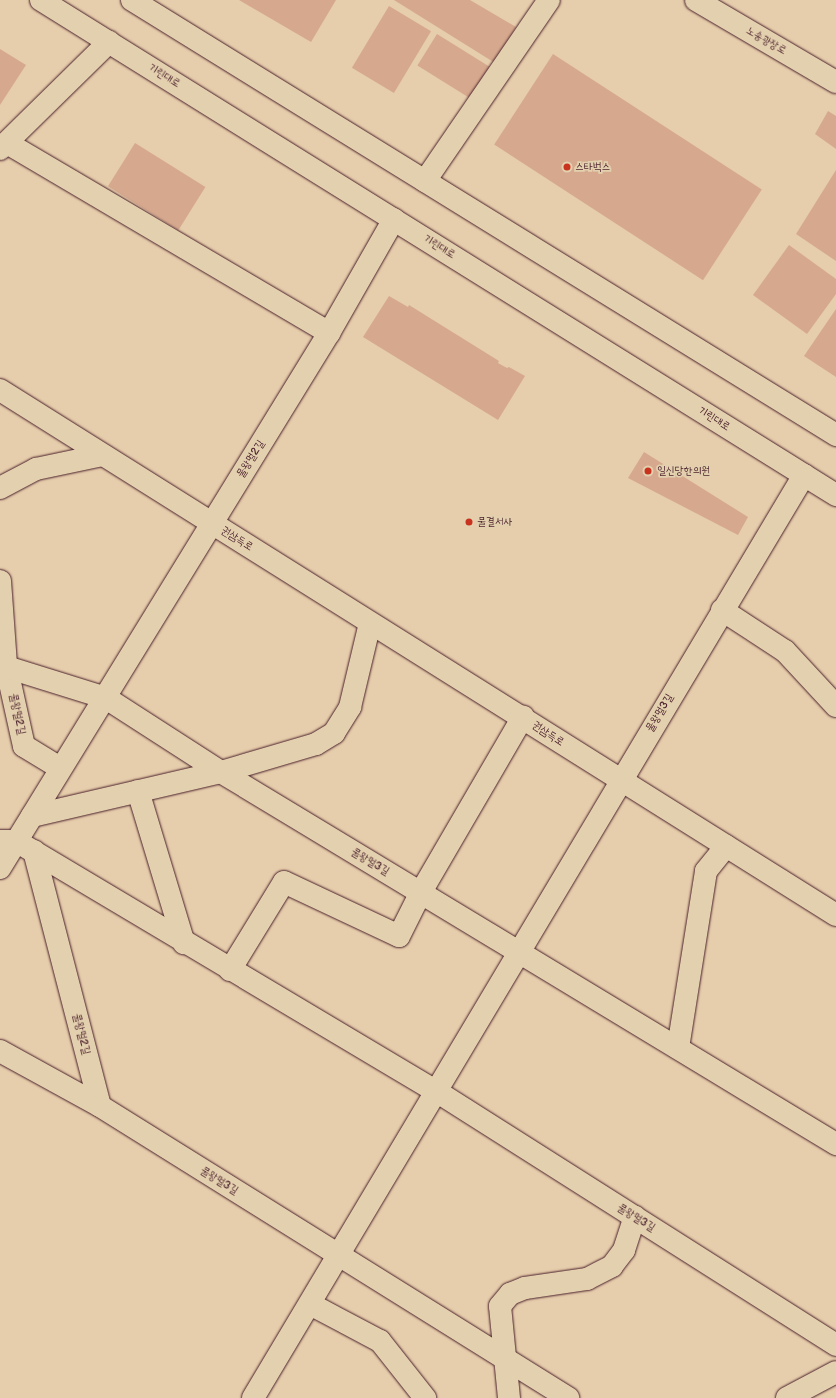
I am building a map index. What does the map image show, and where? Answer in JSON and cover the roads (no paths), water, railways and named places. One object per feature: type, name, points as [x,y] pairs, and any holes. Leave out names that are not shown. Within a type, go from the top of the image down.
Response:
[{"type":"street","name":"기린대로","points":[[41,0],[836,495]]},
{"type":"street","points":[[425,181],[549,0]]},
{"type":"street","name":"노송광장로","points":[[696,0],[836,82]]},
{"type":"street","points":[[146,4],[425,181],[836,435]]},
{"type":"street","points":[[109,42],[4,146],[329,333]]},
{"type":"street","name":"물왕멀2길","points":[[0,868],[17,844],[60,768],[106,698],[329,333],[394,219]]},
{"type":"street","name":"권삼득로","points":[[0,390],[836,915]]},
{"type":"street","points":[[0,488],[36,469],[103,455]]},
{"type":"street","name":"물왕멀3길","points":[[253,1398],[620,780],[804,475]]},
{"type":"street","name":"물왕멀2길","points":[[0,581],[3,665],[24,746],[60,768]]},
{"type":"street","points":[[722,610],[785,651],[836,706]]},
{"type":"street","points":[[32,816],[221,772],[316,744],[334,733],[350,707],[370,623]]},
{"type":"street","points":[[3,665],[106,698],[221,772]]},
{"type":"street","points":[[17,844],[222,966],[284,882],[399,936],[420,892],[522,717]]},
{"type":"street","name":"물왕멀3길","points":[[221,772],[836,1144]]},
{"type":"street","points":[[138,791],[184,943]]},
{"type":"street","name":"물왕멀2길","points":[[17,844],[100,1106]]},
{"type":"street","points":[[678,1048],[706,871],[726,846]]},
{"type":"street","name":"물왕멀3길","points":[[222,966],[436,1091],[836,1345]]},
{"type":"street","points":[[0,1051],[100,1106]]},
{"type":"street","name":"물왕멀3길","points":[[100,1106],[568,1398]]},
{"type":"street","points":[[509,1398],[500,1306],[510,1294],[525,1288],[587,1279],[612,1266],[624,1250],[635,1217]]},
{"type":"street","points":[[310,1304],[380,1341],[425,1398]]},
{"type":"street","points":[[787,1398],[836,1372]]},
{"type":"place","name":"스타벅스","points":[[567,167]]},
{"type":"place","name":"일신당한의원","points":[[648,471]]},
{"type":"place","name":"물결서사","points":[[469,522]]}]
